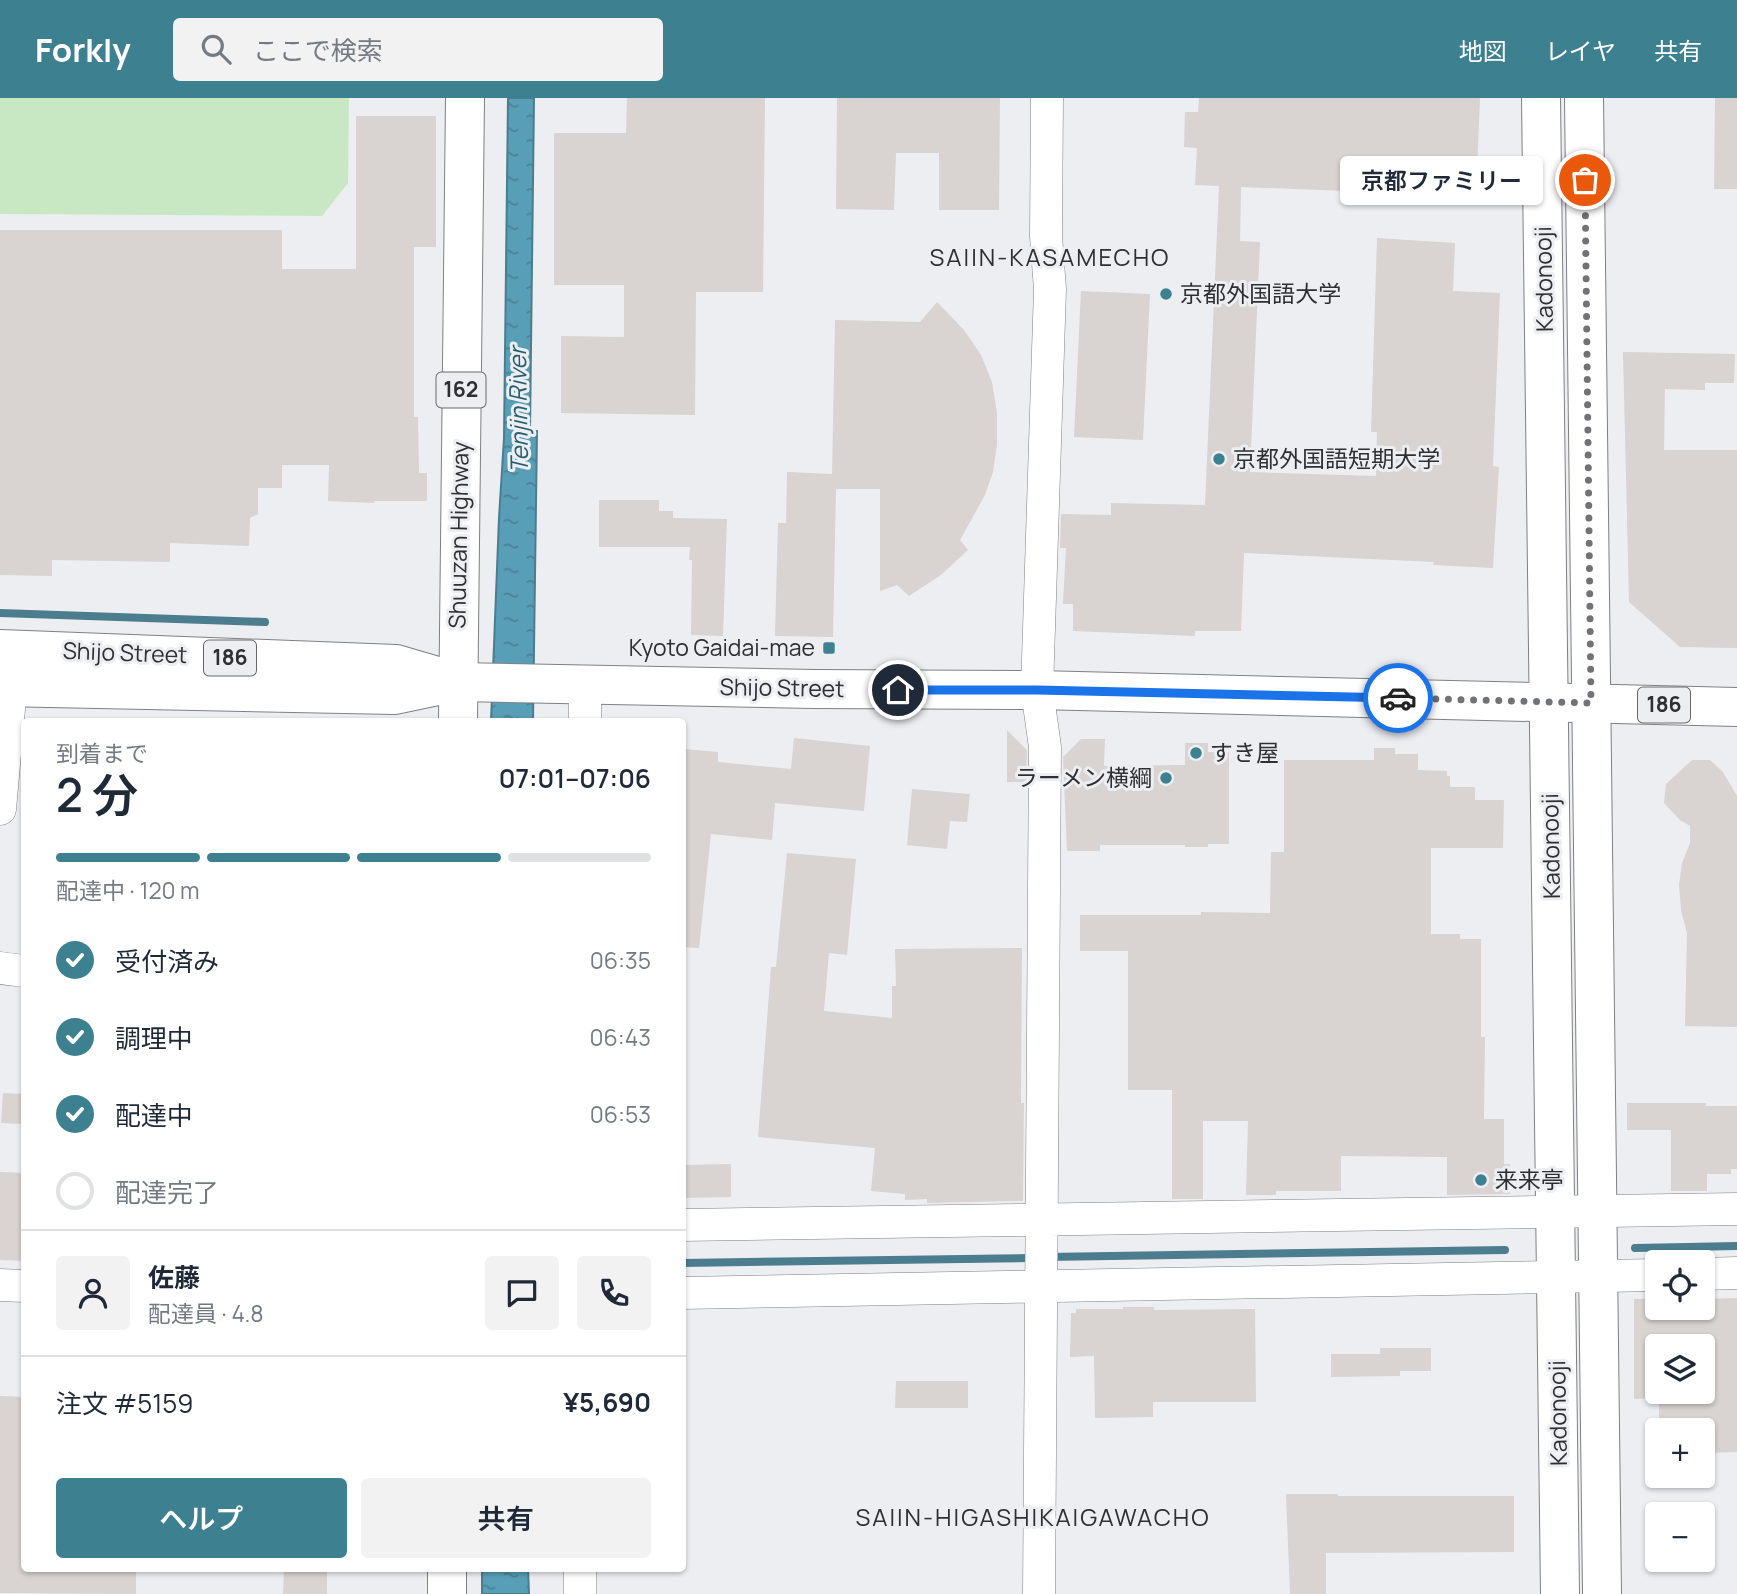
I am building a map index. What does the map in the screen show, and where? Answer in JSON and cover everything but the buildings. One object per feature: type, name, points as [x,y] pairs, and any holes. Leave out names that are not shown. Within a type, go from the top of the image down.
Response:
[{"type":"main road","name":"Shuuzan Highway","points":[[459,718],[471,683],[465,98]]},
{"type":"main road","name":"Kadonooji","points":[[1541,98],[1560,1594]]},
{"type":"main road","name":"Kadonooji","points":[[1584,98],[1602,1594]]},
{"type":"main road","name":"Shijo Street","points":[[7,649],[396,664],[471,683]]},
{"type":"main road","name":"Shijo Street","points":[[6,687],[395,695],[471,683],[542,684],[585,703],[814,689],[1037,690],[1737,707]]},
{"type":"main road","points":[[447,1572],[447,1594]]},
{"type":"street","points":[[1039,1594],[1045,747],[1037,690],[1050,289],[1046,236],[1047,98]]},
{"type":"street","points":[[0,809],[7,649]]},
{"type":"street","points":[[0,968],[21,971]]},
{"type":"street","points":[[1552,992],[1595,992]]},
{"type":"street","points":[[686,1293],[1041,1286],[1556,1245],[1598,1244],[1737,1209]]},
{"type":"street","points":[[686,1225],[1042,1220],[1556,1245],[1598,1244],[1645,1269]]},
{"type":"street","points":[[1715,1274],[1737,1273]]},
{"type":"street","points":[[0,1285],[21,1286]]},
{"type":"street","points":[[1560,1532],[1602,1531]]},
{"type":"street","points":[[580,1572],[580,1594]]},
{"type":"green space","points":[[0,98],[349,98],[348,183],[322,216],[0,214]]},
{"type":"water","name":"Tenjin River","points":[[508,98],[534,98],[530,430],[537,431],[533,718],[491,718],[504,438]]},
{"type":"water","points":[[482,1572],[528,1572],[529,1594],[482,1594]]},
{"type":"waterway","points":[[0,613],[265,622]]},
{"type":"waterway","points":[[1635,1248],[1737,1246]]},
{"type":"waterway","points":[[1046,1257],[1505,1250]]},
{"type":"waterway","points":[[686,1263],[1033,1258]]},
{"type":"way so far","points":[[1398,698],[1591,703],[1585,180]]},
{"type":"place","name":"京都ファミリー","points":[[1585,180]]},
{"type":"place","name":"京都外国語大学","points":[[1166,294]]},
{"type":"place","name":"京都外国語短期大学","points":[[1219,459]]},
{"type":"place","name":"Kyoto Gaidai-mae","points":[[829,648]]},
{"type":"place","name":"すき屋","points":[[1196,753]]},
{"type":"place","name":"ラーメン横綱","points":[[1166,778]]},
{"type":"place","name":"来来亭","points":[[1481,1180]]},
{"type":"district","name":"SAIIN-KASAMECHO","points":[[1050,258]]},
{"type":"district","name":"SAIIN-HIGASHIKAIGAWACHO","points":[[1033,1518]]},
{"type":"route","points":[[898,690],[1037,690],[1398,698]]}]
